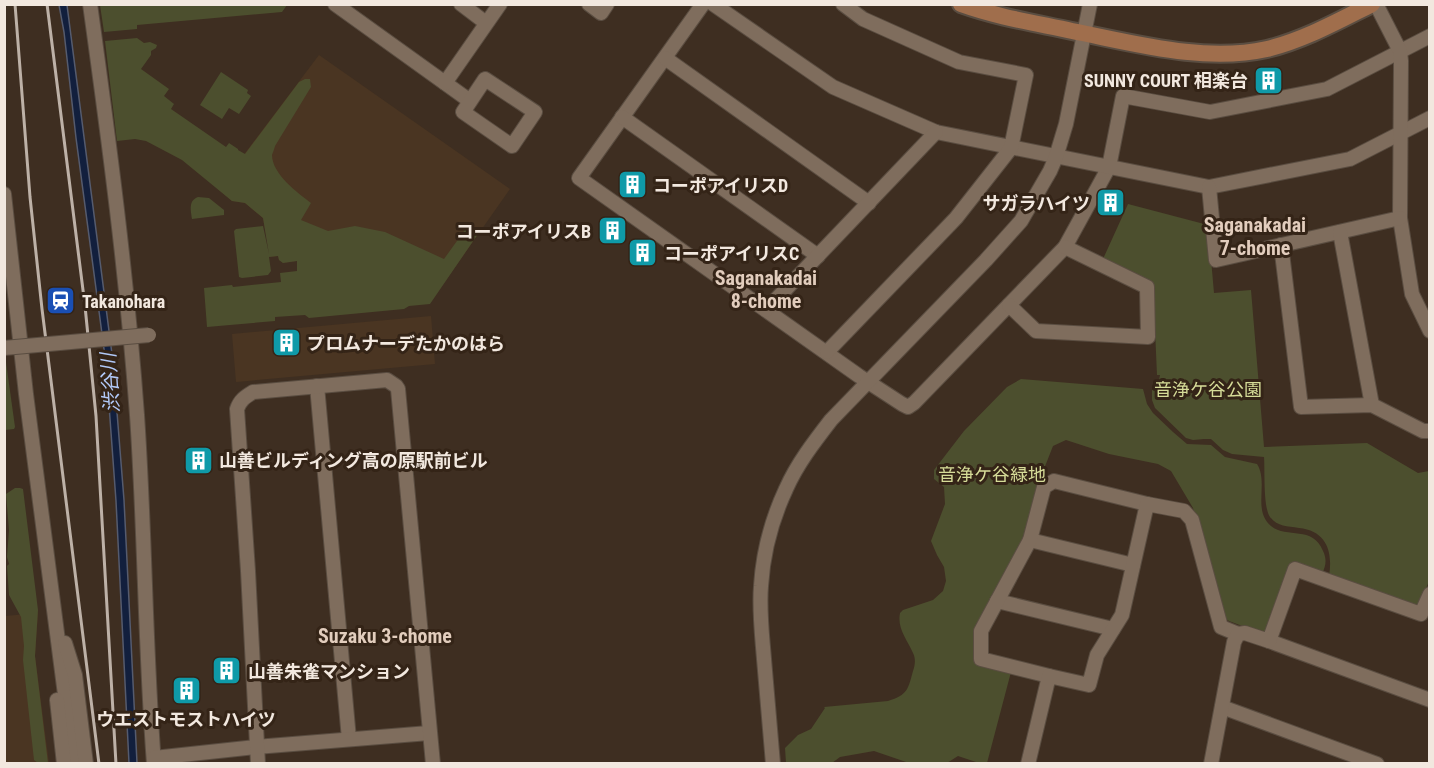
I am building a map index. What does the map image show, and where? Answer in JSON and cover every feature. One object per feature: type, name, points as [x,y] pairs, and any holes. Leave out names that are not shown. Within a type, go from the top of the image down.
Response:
[{"type":"main road","points":[[961,4],[979,11],[1184,52],[1233,54],[1266,49],[1306,36],[1374,4]]},
{"type":"street","points":[[90,4],[130,332],[137,417],[154,761],[256,747],[429,733]]},
{"type":"street","points":[[335,4],[470,101]]},
{"type":"street","points":[[460,4],[486,23]]},
{"type":"street","points":[[446,83],[500,4]]},
{"type":"street","points":[[589,4],[601,13],[607,4]]},
{"type":"street","points":[[703,4],[579,178],[868,382],[908,407],[1065,247],[1109,168],[1123,96],[1210,112],[1326,88],[1430,36]]},
{"type":"street","points":[[713,4],[833,87],[936,132],[1209,187],[1350,159],[1430,118]]},
{"type":"street","points":[[827,352],[956,218],[1011,148],[1026,75],[959,62],[863,19],[843,4]]},
{"type":"street","points":[[773,764],[761,620],[761,586],[764,557],[777,509],[786,487],[809,448],[831,420],[1021,221],[1050,171],[1056,156],[1066,124],[1090,4]]},
{"type":"street","points":[[1374,4],[1400,51],[1400,218],[1412,294],[1430,331]]},
{"type":"street","points":[[665,58],[868,203]]},
{"type":"street","points":[[485,79],[536,112],[512,146],[463,112],[470,101],[485,79]]},
{"type":"street","points":[[622,117],[818,256]]},
{"type":"street","points":[[766,310],[936,132]]},
{"type":"street","points":[[1209,187],[1216,260],[1400,218]]},
{"type":"street","points":[[4,194],[26,394],[74,764]]},
{"type":"street","points":[[1340,232],[1372,405]]},
{"type":"street","points":[[1281,246],[1301,407],[1372,405],[1423,431],[1430,431]]},
{"type":"street","points":[[1010,305],[1036,331],[1148,337],[1147,287],[1065,247]]},
{"type":"street","points":[[4,348],[149,335]]},
{"type":"street","points":[[258,764],[237,410],[239,403],[253,392],[387,380],[398,389],[432,764]]},
{"type":"street","points":[[317,386],[349,740]]},
{"type":"street","points":[[1147,504],[1122,615],[1097,655],[1089,685],[981,659],[981,631],[1030,540],[1044,487],[1054,481],[1184,512],[1192,520],[1221,627],[1238,634],[1245,633],[1269,641],[1430,700]]},
{"type":"street","points":[[1030,540],[1133,565]]},
{"type":"street","points":[[1269,641],[1295,569],[1425,616],[1430,594]]},
{"type":"street","points":[[997,600],[1113,629]]},
{"type":"street","points":[[53,606],[54,671],[64,764]]},
{"type":"street","points":[[53,606],[75,675],[86,764]]},
{"type":"street","points":[[1211,764],[1234,642],[1238,634]]},
{"type":"street","points":[[1029,764],[1049,676]]},
{"type":"street","points":[[1222,707],[1377,764]]},
{"type":"shaded area","points":[[319,55],[510,189],[446,280],[297,271],[297,261],[283,263],[278,256],[270,257],[263,218],[245,203],[232,201],[218,189]]},
{"type":"shaded area","points":[[431,316],[435,364],[236,382],[232,334]]},
{"type":"shaded area","points":[[38,613],[35,656],[49,763],[5,764],[5,616]]},
{"type":"green space","points":[[100,4],[287,5],[282,12],[137,25],[137,29],[104,32]]},
{"type":"green space","points":[[137,38],[144,43],[150,42],[157,45],[141,69],[169,89],[164,96],[174,104],[171,109],[226,147],[229,143],[245,154],[299,82],[310,79],[311,87],[275,146],[272,155],[276,169],[281,176],[311,203],[301,220],[328,231],[355,226],[385,232],[444,259],[467,227],[478,234],[430,304],[409,306],[404,309],[309,318],[305,315],[275,317],[275,321],[207,327],[204,288],[281,282],[280,273],[297,271],[297,261],[283,263],[278,256],[269,257],[271,271],[268,275],[239,277],[234,231],[263,226],[269,254],[263,218],[245,203],[232,201],[182,160],[146,141],[135,139],[117,141],[105,41]]},
{"type":"green space","points":[[221,72],[248,90],[247,93],[251,96],[239,114],[229,108],[222,119],[200,105]]},
{"type":"green space","points":[[198,197],[209,198],[224,210],[224,215],[192,219],[191,203]]},
{"type":"green space","name":"音浄ケ谷公園","points":[[1128,204],[1208,225],[1214,293],[1251,290],[1264,447],[1367,443],[1418,473],[1429,471],[1429,581],[1420,604],[1413,606],[1329,576],[1329,551],[1322,538],[1308,530],[1280,524],[1270,517],[1265,497],[1264,457],[1232,454],[1223,450],[1211,439],[1186,438],[1155,408],[1152,390],[1157,390],[1160,375],[1157,375],[1153,283],[1103,259]]},
{"type":"green space","points":[[5,355],[15,427],[5,430]]},
{"type":"green space","name":"音浄ケ谷緑地","points":[[1021,379],[1143,389],[1147,404],[1153,413],[1187,444],[1211,445],[1225,457],[1257,464],[1262,479],[1261,504],[1265,520],[1277,530],[1306,535],[1319,543],[1325,560],[1322,574],[1292,562],[1267,631],[1261,633],[1229,621],[1223,617],[1193,508],[1171,471],[1158,464],[1109,454],[1066,440],[1053,446],[1042,474],[1026,536],[975,628],[975,662],[1011,672],[987,763],[979,763],[958,756],[947,763],[909,763],[874,751],[840,757],[832,763],[786,763],[785,748],[798,735],[811,729],[824,707],[888,701],[903,694],[908,687],[915,660],[901,629],[900,613],[933,600],[943,591],[946,581],[944,567],[931,541],[945,504],[944,487],[934,479],[934,470],[964,431],[1007,387]]},
{"type":"green space","points":[[15,488],[23,489],[38,610],[35,656],[48,763],[38,763],[34,760],[23,660],[21,617],[9,595],[7,557],[9,530],[6,494]]},
{"type":"water","name":"渋谷川","points":[[59,5],[67,5],[113,362],[124,500],[137,763],[129,763],[116,501],[106,364]]},
{"type":"railway","points":[[15,4],[30,197],[42,309],[99,764]]},
{"type":"railway","points":[[47,4],[85,306],[96,416],[116,764]]},
{"type":"place","name":"SUNNY COURT 相楽台","points":[[1269,80]]},
{"type":"place","name":"コーポアイリスD","points":[[632,185]]},
{"type":"place","name":"サガラハイツ","points":[[1111,203]]},
{"type":"place","name":"コーポアイリスB","points":[[612,231]]},
{"type":"place","name":"コーポアイリスC","points":[[643,253]]},
{"type":"place","name":"Takanohara","points":[[61,301]]},
{"type":"place","name":"プロムナーデたかのはら","points":[[286,343]]},
{"type":"place","name":"山善ビルディング高の原駅前ビル","points":[[198,460]]},
{"type":"place","name":"山善朱雀マンション","points":[[227,671]]},
{"type":"place","name":"ウエストモストハイツ","points":[[186,690]]},
{"type":"district","name":"Saganakadai 7-chome","points":[[1255,236]]},
{"type":"district","name":"Saganakadai 8-chome","points":[[766,290]]},
{"type":"district","name":"Suzaku 3-chome","points":[[385,636]]}]
